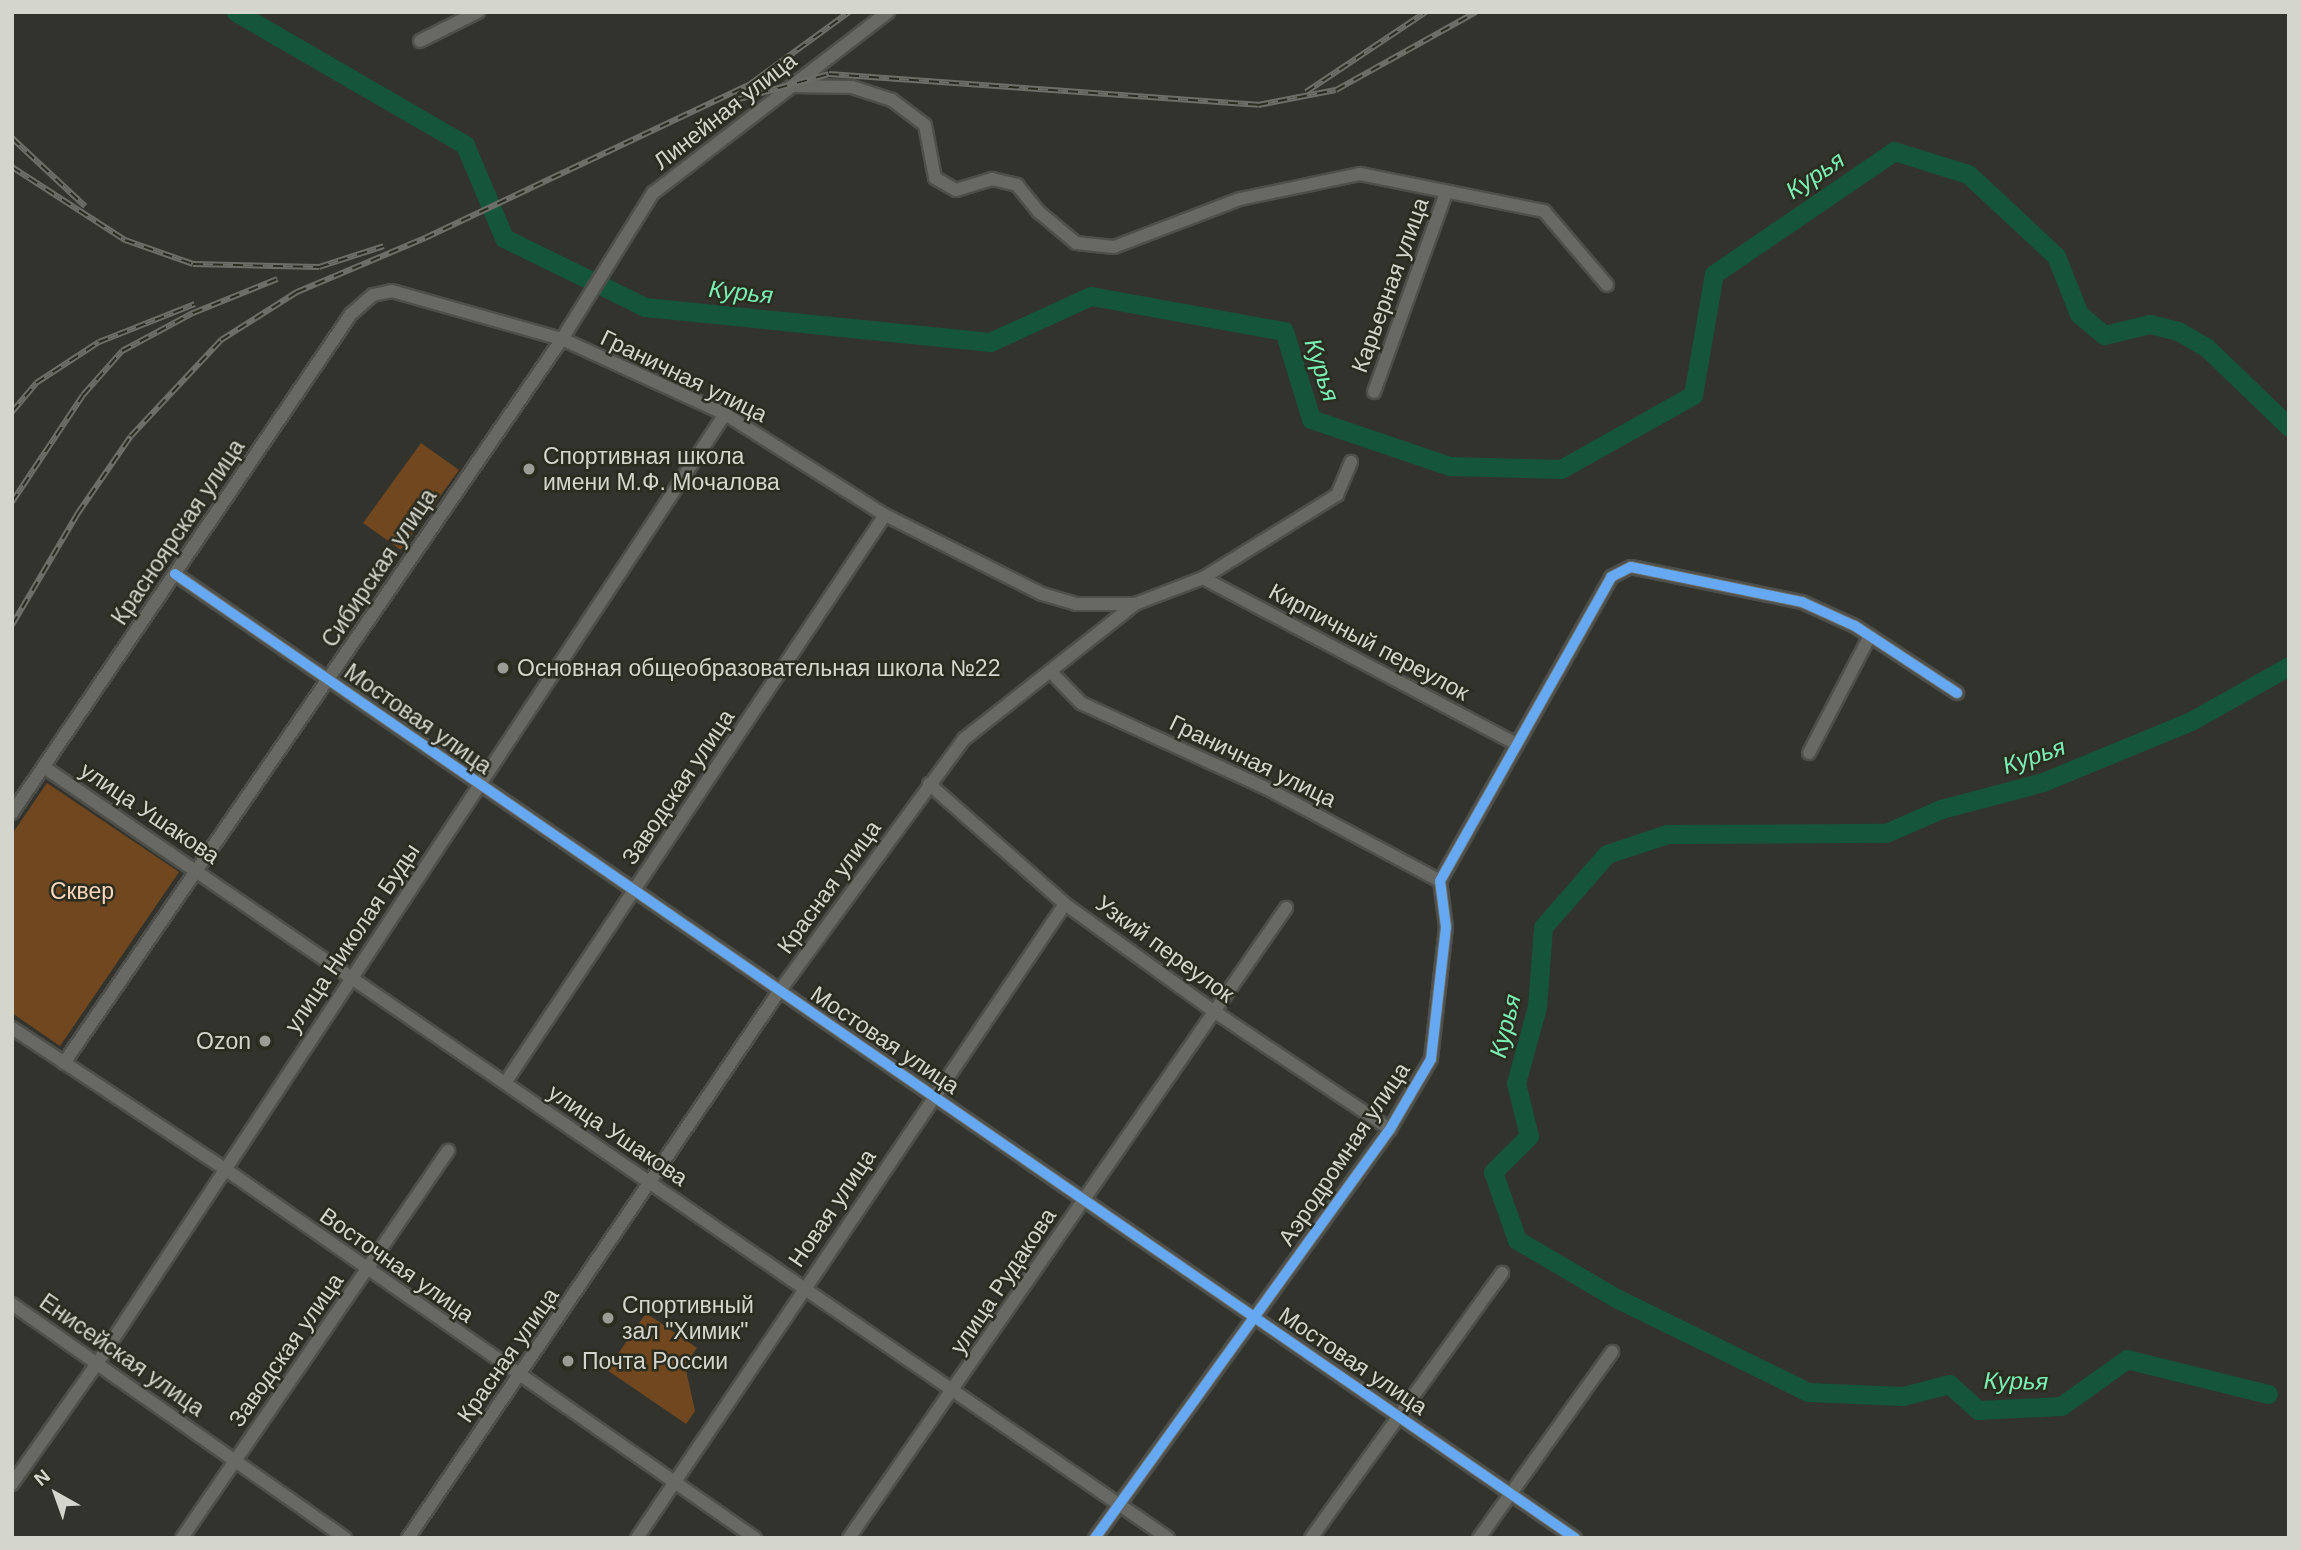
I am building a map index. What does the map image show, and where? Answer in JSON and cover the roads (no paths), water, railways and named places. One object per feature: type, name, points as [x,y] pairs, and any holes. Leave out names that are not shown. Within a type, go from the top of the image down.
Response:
[{"type":"street","points":[[420,41],[478,12]]},
{"type":"street","name":"Линейная улица","points":[[583,307],[653,193],[888,12]]},
{"type":"street","points":[[792,86],[852,87],[892,100],[925,125],[935,178],[956,190],[992,179],[1017,185],[1038,212],[1076,243],[1114,247],[1240,199],[1360,173],[1446,193],[1544,211],[1608,285]]},
{"type":"street","name":"Карьерная улица","points":[[1374,391],[1446,193]]},
{"type":"street","name":"Граничная улица","points":[[392,291],[562,339],[725,414],[885,515],[1059,601],[1135,604]]},
{"type":"street","name":"Красноярская улица","points":[[12,813],[351,314],[373,295],[392,291]]},
{"type":"street","name":"Сибирская улица","points":[[64,1063],[583,307]]},
{"type":"street","name":"улица Николая Буды","points":[[12,1484],[98,1362],[725,414]]},
{"type":"street","name":"Красная улица","points":[[408,1538],[652,1184],[778,993],[929,784],[977,727],[1052,673],[1135,604],[1203,578],[1337,495],[1350,462]]},
{"type":"street","name":"Заводская улица","points":[[505,1083],[885,515]]},
{"type":"street","points":[[1440,881],[1515,743],[1604,589],[1620,569],[1640,568],[1802,602],[1870,636],[1957,693]]},
{"type":"street","name":"Мостовая улица","points":[[175,574],[478,787],[931,1098],[1085,1197],[1256,1320],[1574,1538]]},
{"type":"street","name":"Кирпичный переулок","points":[[1203,578],[1515,743]]},
{"type":"street","points":[[1809,753],[1870,636]]},
{"type":"street","name":"Граничная улица","points":[[1052,673],[1081,703],[1268,789],[1440,881]]},
{"type":"street","name":"улица Ушакова","points":[[44,767],[352,975],[1168,1538]]},
{"type":"street","name":"Узкий переулок","points":[[929,784],[1065,904],[1215,1012],[1390,1129]]},
{"type":"street","name":"Аэродромная улица","points":[[1096,1538],[1256,1320],[1390,1129],[1431,1059],[1446,927],[1440,881]]},
{"type":"street","name":"Новая улица","points":[[636,1538],[931,1098],[1065,904]]},
{"type":"street","name":"улица Рудакова","points":[[849,1538],[954,1391],[1286,908]]},
{"type":"street","name":"Восточная улица","points":[[12,1028],[225,1169],[518,1377],[675,1480],[755,1538]]},
{"type":"street","name":"Заводская улица","points":[[182,1538],[449,1151]]},
{"type":"street","points":[[1311,1538],[1502,1273]]},
{"type":"street","name":"Енисейская улица","points":[[12,1304],[345,1538]]},
{"type":"street","points":[[1479,1538],[1612,1352]]},
{"type":"waterway","name":"Курья","points":[[236,12],[465,145],[504,238],[645,307],[990,342],[1091,296],[1284,331],[1311,419],[1450,466],[1561,469],[1693,395],[1714,274],[1894,151],[1968,174],[2056,256],[2079,314],[2104,335],[2150,324],[2178,331],[2206,347],[2289,427]]},
{"type":"waterway","name":"Курья","points":[[2268,1394],[2127,1359],[2061,1406],[1978,1410],[1949,1384],[1903,1396],[1808,1392],[1616,1298],[1517,1240],[1493,1172],[1529,1136],[1516,1083],[1537,1007],[1543,927],[1607,854],[1667,834],[1886,833],[1941,809],[2043,782],[2191,721],[2289,666]]},
{"type":"railway","points":[[12,625],[78,513],[131,436],[221,340],[297,292],[425,238],[749,85],[849,12]]},
{"type":"railway","points":[[1306,92],[1426,12]]},
{"type":"railway","points":[[739,99],[829,74],[1258,105],[1336,90],[1476,12]]},
{"type":"railway","points":[[12,138],[85,206]]},
{"type":"railway","points":[[12,167],[125,240],[193,264],[319,267],[384,246]]},
{"type":"railway","points":[[12,502],[83,395],[122,351],[193,313],[277,279]]},
{"type":"railway","points":[[12,412],[36,383],[99,342],[195,304]]},
{"type":"place","name":"Спортивная школа имени М.Ф. Мочалова","points":[[529,469]]},
{"type":"place","name":"Основная общеобразовательная школа №22","points":[[503,668]]},
{"type":"place","name":"Ozon","points":[[265,1041]]},
{"type":"place","name":"Спортивный зал \"Химик\"","points":[[608,1318]]},
{"type":"place","name":"Почта России","points":[[568,1361]]},
{"type":"park label","name":"Сквер","points":[[82,891]]}]
